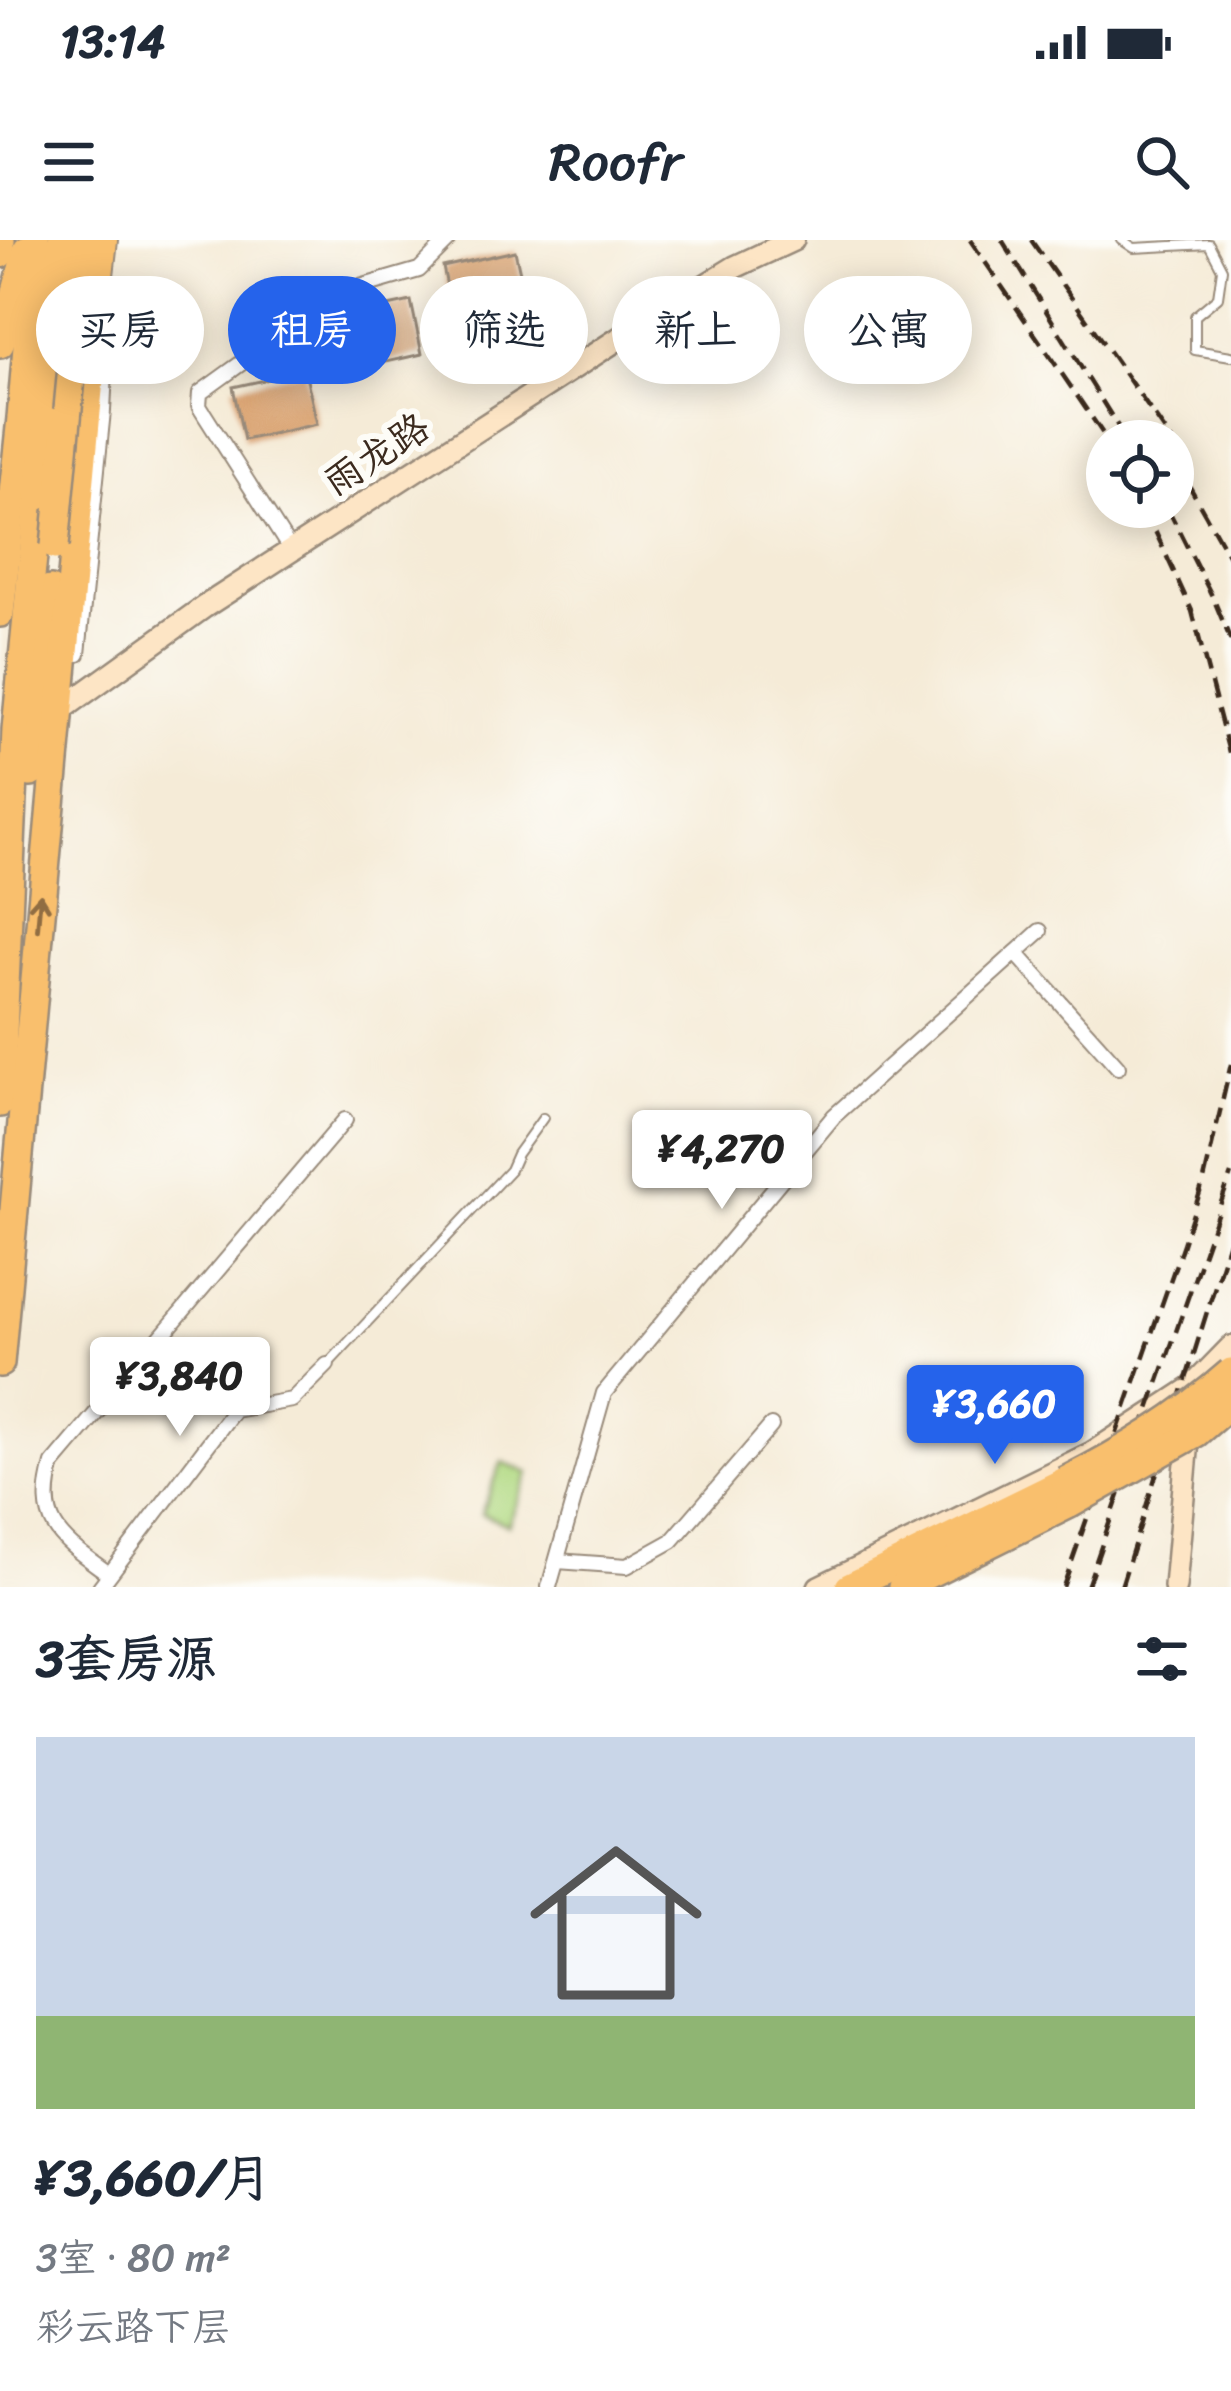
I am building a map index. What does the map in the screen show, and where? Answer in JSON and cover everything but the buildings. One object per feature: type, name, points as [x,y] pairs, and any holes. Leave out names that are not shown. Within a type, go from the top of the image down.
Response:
[{"type":"highway","points":[[0,254],[2,240]]},
{"type":"highway","points":[[5,1034],[32,240]]},
{"type":"highway","points":[[0,614],[26,495],[62,240]]},
{"type":"highway","points":[[0,1103],[86,240]]},
{"type":"highway","points":[[0,344],[9,312]]},
{"type":"highway","points":[[0,1363],[90,384]]},
{"type":"highway","points":[[849,1587],[1126,1450],[1179,1416],[1231,1372]]},
{"type":"highway","points":[[902,1587],[1141,1467],[1196,1433],[1231,1403]]},
{"type":"main road","points":[[9,312],[32,240]]},
{"type":"main road","points":[[101,276],[105,240]]},
{"type":"street","points":[[71,703],[96,457],[105,240]]},
{"type":"street","points":[[292,552],[200,406],[200,393],[305,317],[328,308],[343,292],[419,270],[449,240]]},
{"type":"street","name":"雨龙路","points":[[71,703],[136,653],[626,334],[736,267],[793,240]]},
{"type":"street","points":[[549,1587],[604,1393],[834,1116],[1040,931]]},
{"type":"street","points":[[1016,952],[1118,1067]]},
{"type":"street","points":[[327,1365],[292,1400],[234,1410],[105,1581],[59,1538],[44,1494],[53,1464],[345,1120]]},
{"type":"street","points":[[819,1587],[1092,1453],[1197,1382],[1231,1348]]},
{"type":"street","points":[[1174,1587],[1197,1382]]},
{"type":"street","points":[[926,1587],[1124,1486],[1231,1413]]},
{"type":"street","points":[[557,1561],[627,1566],[673,1540],[771,1426]]},
{"type":"lane","points":[[1122,240],[1134,248],[1209,244],[1222,269],[1218,296],[1196,316],[1195,350],[1231,356]]},
{"type":"lane","points":[[327,1365],[510,1170],[543,1118]]},
{"type":"green space","points":[[502,1462],[529,1473],[508,1525],[481,1514]]},
{"type":"railway","points":[[970,240],[1094,420]]},
{"type":"railway","points":[[1002,240],[1114,420]]},
{"type":"railway","points":[[1031,240],[1157,420]]},
{"type":"railway","points":[[1194,494],[1231,560]]},
{"type":"railway","points":[[1154,528],[1192,611],[1231,760]]},
{"type":"railway","points":[[1178,528],[1231,641]]},
{"type":"railway","points":[[1063,1587],[1204,1180],[1231,1064]]},
{"type":"railway","points":[[1087,1587],[1231,1174]]},
{"type":"railway","points":[[1121,1587],[1231,1235]]}]
